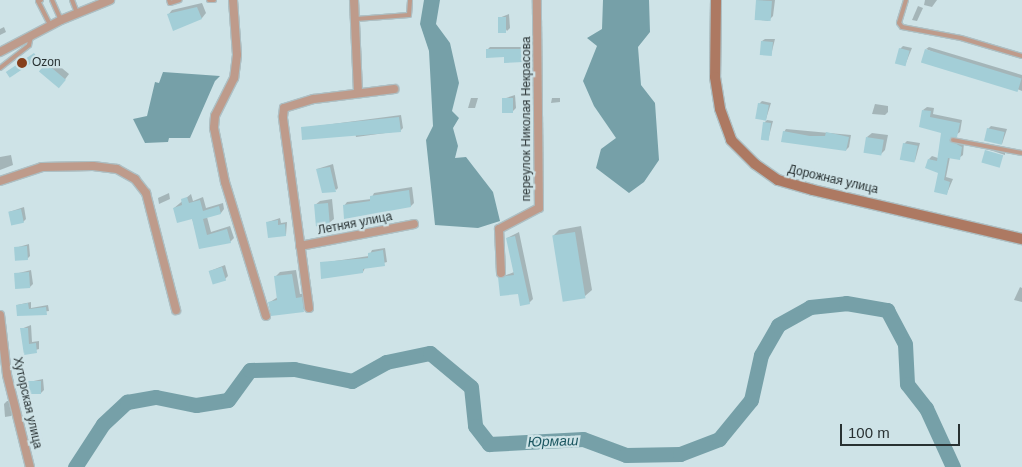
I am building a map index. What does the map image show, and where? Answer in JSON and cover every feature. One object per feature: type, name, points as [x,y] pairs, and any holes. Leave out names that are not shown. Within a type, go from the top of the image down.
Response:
[{"type":"street","points":[[0,52],[50,25],[110,0]]},
{"type":"street","points":[[233,0],[237,55],[234,78],[215,116],[214,128],[225,182],[266,316]]},
{"type":"street","points":[[354,0],[358,93]]},
{"type":"street","name":"переулок Николая Некрасова","points":[[501,273],[499,229],[539,208],[537,0]]},
{"type":"street","name":"Дорожная улица","points":[[716,0],[716,77],[720,109],[732,140],[755,164],[778,180],[813,190],[1022,239]]},
{"type":"street","points":[[309,308],[283,117],[284,108],[358,93],[394,89]]},
{"type":"street","points":[[0,181],[42,167],[93,166],[117,169],[135,179],[146,193],[176,310]]},
{"type":"street","name":"Летняя улица","points":[[300,246],[414,224]]},
{"type":"street","name":"Хуторская улица","points":[[0,315],[7,375],[30,467]]},
{"type":"lane","points":[[40,0],[38,1],[50,25]]},
{"type":"lane","points":[[52,0],[61,20]]},
{"type":"lane","points":[[72,0],[77,13]]},
{"type":"lane","points":[[169,0],[170,3],[180,0]]},
{"type":"lane","points":[[209,0],[214,0]]},
{"type":"lane","points":[[356,19],[409,15],[410,0]]},
{"type":"lane","points":[[906,0],[899,23],[902,27],[960,38],[1022,56]]},
{"type":"lane","points":[[0,68],[29,45],[32,39],[30,35]]},
{"type":"lane","points":[[953,140],[1022,153]]},
{"type":"water","points":[[424,0],[440,0],[436,24],[450,43],[459,83],[452,111],[459,118],[453,128],[458,146],[455,158],[466,157],[493,192],[500,221],[478,228],[435,225],[426,140],[433,126],[429,51],[420,24]]},
{"type":"water","points":[[603,0],[649,0],[650,32],[638,47],[641,85],[655,103],[659,160],[644,182],[629,193],[596,168],[601,149],[616,138],[594,106],[583,81],[597,46],[587,38],[602,29]]},
{"type":"water","points":[[163,72],[220,76],[215,81],[190,138],[169,138],[168,142],[145,143],[133,119],[147,116],[155,82],[159,83]]},
{"type":"building","points":[[756,0],[772,1],[771,21],[755,20]]},
{"type":"building","points":[[197,7],[202,19],[173,31],[167,14]]},
{"type":"building","points":[[498,17],[506,17],[506,33],[498,33]]},
{"type":"building","points":[[761,41],[773,42],[772,56],[760,55]]},
{"type":"building","points":[[899,48],[910,51],[905,66],[895,63]]},
{"type":"building","points":[[486,49],[522,49],[523,62],[504,63],[504,57],[486,58]]},
{"type":"building","points":[[925,49],[1022,79],[1017,92],[921,62]]},
{"type":"building","points":[[34,53],[38,59],[10,78],[6,72]]},
{"type":"building","points":[[46,63],[66,80],[59,88],[39,71]]},
{"type":"building","points":[[502,98],[513,98],[513,113],[502,113]]},
{"type":"building","points":[[758,103],[769,105],[766,121],[755,119]]},
{"type":"building","points":[[922,110],[931,111],[930,117],[960,123],[957,137],[949,140],[962,147],[960,160],[948,158],[944,180],[950,182],[947,195],[934,192],[938,173],[925,168],[928,159],[937,161],[941,133],[919,127]]},
{"type":"building","points":[[399,117],[401,132],[302,140],[301,127]]},
{"type":"building","points":[[763,122],[771,123],[769,141],[761,140]]},
{"type":"building","points":[[987,128],[1005,132],[1002,145],[984,141]]},
{"type":"building","points":[[783,131],[810,136],[825,136],[826,132],[849,137],[846,151],[781,142]]},
{"type":"building","points":[[866,137],[884,140],[881,156],[863,153]]},
{"type":"building","points":[[903,143],[918,146],[914,163],[900,160]]},
{"type":"building","points":[[985,150],[1003,155],[1000,168],[981,162]]},
{"type":"building","points":[[330,167],[336,192],[322,193],[316,169]]},
{"type":"building","points":[[409,190],[411,207],[344,219],[343,205],[370,201],[370,196]]},
{"type":"building","points":[[187,197],[189,203],[200,200],[203,211],[219,206],[221,214],[203,219],[207,235],[227,229],[231,243],[199,249],[192,219],[177,223],[173,208],[182,205],[181,199]]},
{"type":"building","points":[[328,203],[330,225],[316,226],[314,204]]},
{"type":"building","points":[[21,209],[24,223],[11,225],[8,212]]},
{"type":"building","points":[[278,220],[278,225],[285,224],[286,236],[268,238],[266,222]]},
{"type":"building","points":[[575,232],[585,298],[563,302],[552,236]]},
{"type":"building","points":[[515,236],[530,304],[520,306],[518,294],[500,296],[498,277],[514,275],[506,238]]},
{"type":"building","points":[[27,246],[28,260],[15,261],[14,247]]},
{"type":"building","points":[[383,250],[385,266],[363,269],[363,273],[321,279],[320,262],[368,258],[368,253]]},
{"type":"building","points":[[222,267],[226,280],[213,284],[209,271]]},
{"type":"building","points":[[29,272],[30,288],[15,289],[14,273]]},
{"type":"building","points":[[292,274],[296,298],[302,297],[304,312],[271,316],[268,302],[277,300],[274,276]]},
{"type":"building","points":[[28,303],[29,309],[46,307],[47,315],[17,316],[16,305]]},
{"type":"building","points":[[20,328],[28,328],[29,344],[36,343],[37,353],[24,355]]},
{"type":"building","points":[[28,381],[41,381],[41,394],[28,394]]},
{"type":"waterway","name":"Юрмаш","points":[[75,467],[103,424],[127,402],[156,397],[196,405],[228,400],[250,370],[294,369],[352,381],[386,362],[430,353],[471,387],[475,426],[489,444],[583,439],[626,455],[680,454],[719,439],[751,400],[761,355],[778,325],[810,307],[846,303],[887,310],[905,344],[907,384],[926,408],[953,467]]},
{"type":"place","name":"Ozon","points":[[22,63]]}]
